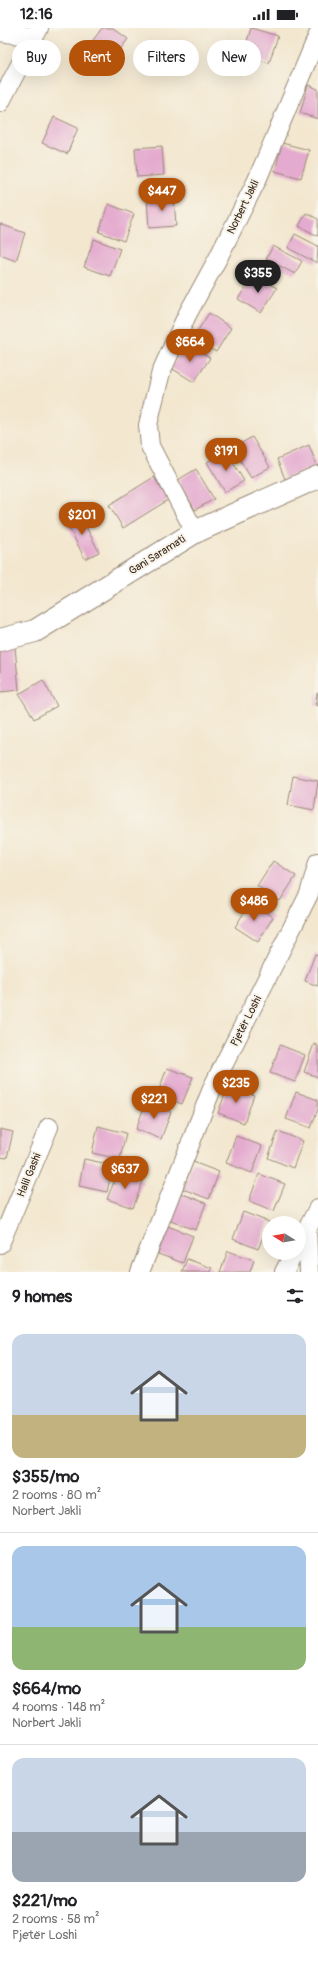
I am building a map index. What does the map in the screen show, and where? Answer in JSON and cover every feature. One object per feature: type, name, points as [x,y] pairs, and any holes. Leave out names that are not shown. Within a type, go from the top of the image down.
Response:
[{"type":"street","points":[[0,32],[36,33],[0,103]]},
{"type":"street","name":"Norbert Jakli","points":[[195,532],[150,446],[148,425],[153,404],[161,372],[187,315],[218,258],[257,180],[318,35]]},
{"type":"street","name":"Gani Saramati","points":[[0,640],[35,631],[195,532],[318,477]]},
{"type":"street","name":"Pjetër Loshi","points":[[140,1272],[213,1086],[309,894],[318,862]]},
{"type":"street","name":"Halil Gashi","points":[[0,1244],[49,1127]]},
{"type":"street","points":[[306,1231],[318,1208]]},
{"type":"street","points":[[306,1254],[309,1272]]},
{"type":"street","points":[[284,1272],[290,1260]]},
{"type":"building","points":[[102,28],[113,28],[128,39],[125,43],[125,40],[93,40]]},
{"type":"building","points":[[251,28],[278,36],[269,63],[261,61],[261,40],[247,40]]},
{"type":"building","points":[[308,85],[318,89],[318,119],[300,113]]},
{"type":"building","points":[[54,117],[78,128],[67,154],[42,143]]},
{"type":"building","points":[[282,143],[309,150],[301,178],[275,171]]},
{"type":"building","points":[[162,146],[164,175],[137,177],[135,148]]},
{"type":"building","points":[[174,197],[176,226],[149,228],[147,199]]},
{"type":"building","points":[[108,204],[134,214],[124,241],[99,232]]},
{"type":"building","points":[[306,213],[318,219],[318,236],[299,226]]},
{"type":"building","points":[[0,224],[25,233],[16,261],[0,255]]},
{"type":"building","points":[[295,234],[318,246],[317,263],[288,248]]},
{"type":"building","points":[[94,239],[120,249],[110,276],[84,267]]},
{"type":"building","points":[[273,246],[302,261],[295,274],[266,259]]},
{"type":"building","points":[[254,274],[277,288],[261,313],[238,299]]},
{"type":"building","points":[[209,313],[231,328],[216,352],[193,338]]},
{"type":"building","points":[[187,343],[210,358],[194,382],[171,368]]},
{"type":"building","points":[[252,437],[270,467],[251,478],[233,448]]},
{"type":"building","points":[[309,445],[317,466],[285,479],[277,459]]},
{"type":"building","points":[[226,451],[244,481],[225,492],[207,462]]},
{"type":"building","points":[[196,469],[214,499],[195,510],[178,480]]},
{"type":"building","points":[[154,477],[168,500],[123,528],[109,505]]},
{"type":"building","points":[[79,513],[99,552],[85,559],[65,520]]},
{"type":"building","points":[[15,647],[19,690],[0,692],[0,649]]},
{"type":"building","points":[[43,680],[57,706],[34,719],[19,694]]},
{"type":"building","points":[[318,693],[318,706],[315,705]]},
{"type":"building","points":[[293,776],[318,781],[314,810],[288,805]]},
{"type":"building","points":[[273,861],[296,876],[280,901],[257,886]]},
{"type":"building","points":[[250,903],[273,917],[258,942],[235,927]]},
{"type":"building","points":[[315,954],[318,955],[318,986],[305,981]]},
{"type":"building","points":[[314,1044],[318,1046],[318,1077],[304,1072]]},
{"type":"building","points":[[280,1045],[305,1055],[295,1082],[270,1073]]},
{"type":"building","points":[[167,1068],[193,1077],[182,1104],[157,1095]]},
{"type":"building","points":[[228,1086],[254,1095],[244,1123],[218,1113]]},
{"type":"building","points":[[296,1092],[318,1100],[318,1109],[311,1128],[286,1119]]},
{"type":"building","points":[[146,1102],[171,1112],[161,1139],[136,1129]]},
{"type":"building","points":[[98,1126],[126,1133],[120,1159],[92,1153]]},
{"type":"building","points":[[0,1129],[13,1132],[7,1158],[0,1157]]},
{"type":"building","points":[[278,1131],[303,1141],[293,1168],[268,1158]]},
{"type":"building","points":[[236,1136],[262,1146],[252,1173],[226,1163]]},
{"type":"building","points":[[84,1159],[113,1165],[107,1192],[79,1186]]},
{"type":"building","points":[[193,1162],[219,1172],[209,1199],[183,1189]]},
{"type":"building","points":[[118,1172],[143,1181],[133,1208],[107,1199]]},
{"type":"building","points":[[259,1174],[285,1184],[274,1211],[249,1201]]},
{"type":"building","points":[[180,1193],[206,1203],[196,1230],[170,1221]]},
{"type":"building","points":[[243,1212],[262,1219],[262,1239],[258,1249],[233,1239]]},
{"type":"building","points":[[168,1226],[193,1236],[183,1263],[158,1254]]},
{"type":"building","points":[[228,1251],[254,1260],[250,1272],[220,1272]]},
{"type":"building","points":[[187,1259],[212,1268],[211,1272],[182,1272]]}]
